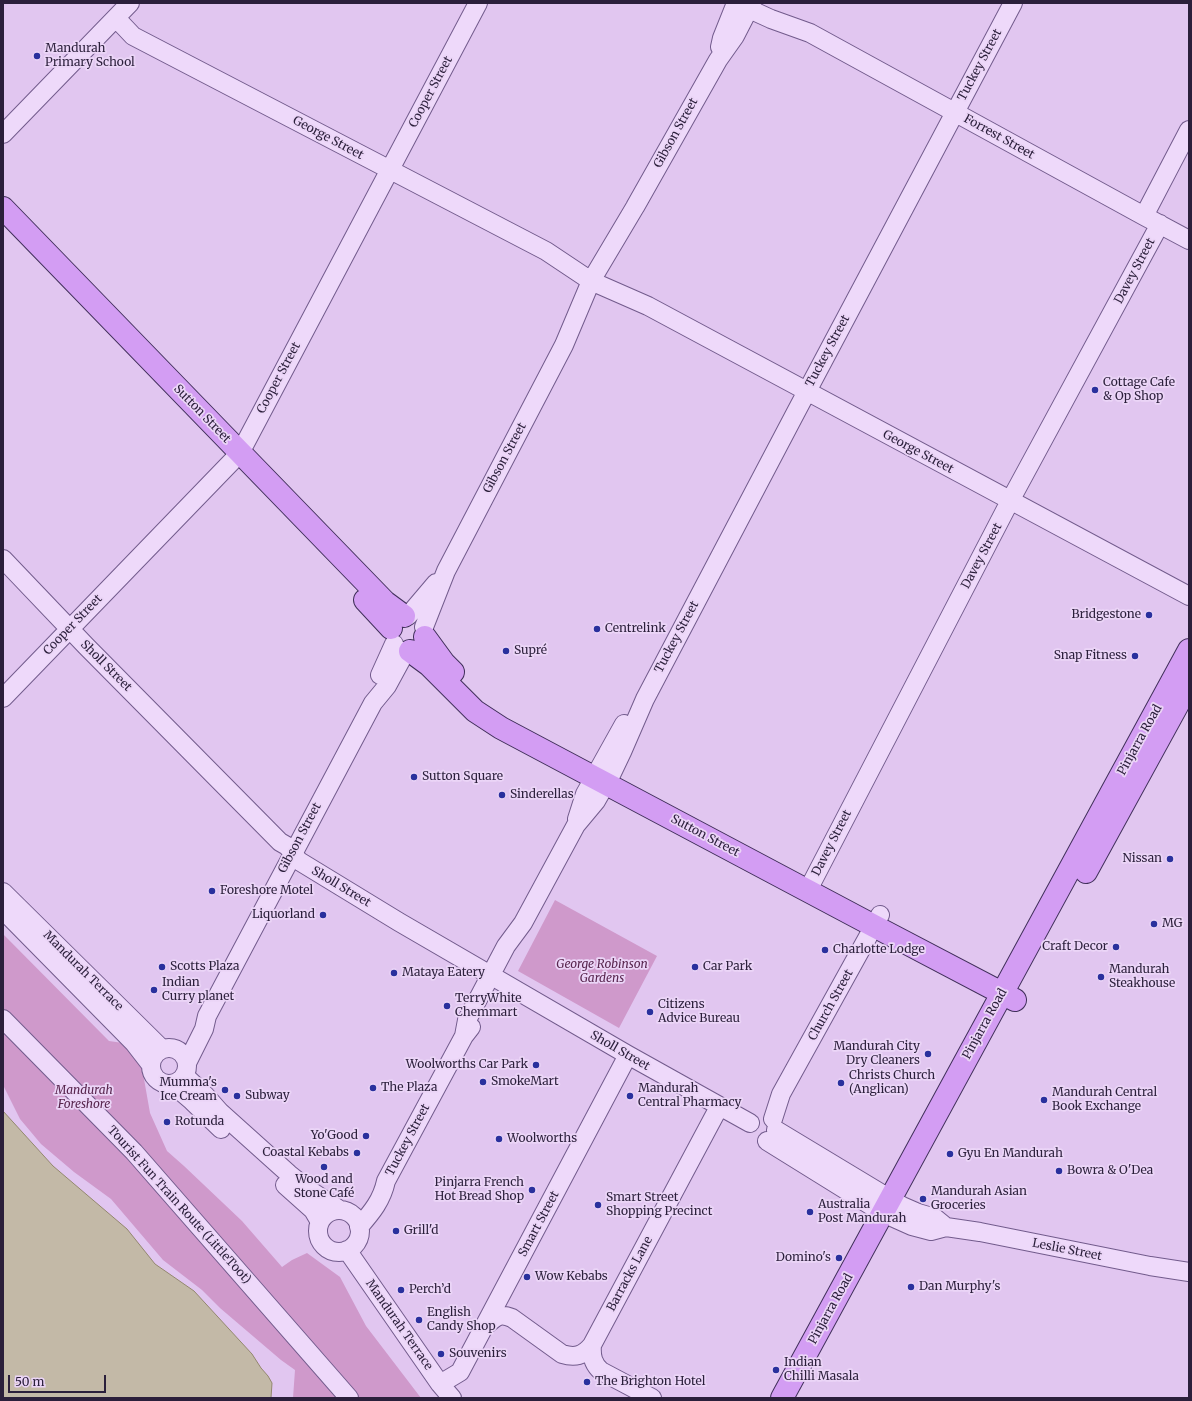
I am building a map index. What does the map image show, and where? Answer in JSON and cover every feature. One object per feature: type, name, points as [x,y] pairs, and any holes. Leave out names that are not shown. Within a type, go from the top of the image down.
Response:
[{"type":"main road","name":"Sutton Street","points":[[3,208],[235,457]]},
{"type":"main road","name":"Sutton Street","points":[[3,225],[235,457],[408,634],[444,663],[488,706],[603,775],[877,921],[1012,990]]},
{"type":"main road","name":"Pinjarra Road","points":[[782,1398],[892,1209],[1012,990],[1189,650]]},
{"type":"main road","name":"Pinjarra Road","points":[[1012,990],[1189,684]]},
{"type":"main road","name":"Pinjarra Road","points":[[798,1398],[892,1209]]},
{"type":"street","points":[[3,134],[130,3]]},
{"type":"street","name":"Cooper Street","points":[[3,698],[235,457],[478,3]]},
{"type":"street","name":"Forrest Street","points":[[765,3],[786,15],[810,33]]},
{"type":"street","name":"Tuckey Street","points":[[350,1217],[368,1200],[376,1189],[386,1181],[464,1036],[467,1020],[494,977],[506,946],[523,922],[576,825],[596,801],[603,775],[624,724],[645,699],[1013,3]]},
{"type":"street","name":"Forrest Street","points":[[743,5],[810,33],[1189,240]]},
{"type":"street","name":"Gibson Street","points":[[181,1074],[204,1029],[207,1016],[292,853],[373,703],[378,681],[446,571],[600,278],[635,207],[718,60],[735,36],[743,5]]},
{"type":"street","name":"George Street","points":[[116,18],[133,36],[600,278],[648,306],[806,392],[1189,596]]},
{"type":"street","points":[[1144,216],[1189,130]]},
{"type":"street","name":"Davey Street","points":[[810,885],[1010,501],[1160,224]]},
{"type":"street","name":"Sholl Street","points":[[3,559],[280,842],[287,846],[299,861],[628,1055],[719,1106],[765,1126],[892,1209]]},
{"type":"street","name":"Mandurah Terrace","points":[[3,892],[168,1049]]},
{"type":"street","name":"Mandurah Terrace","points":[[3,910],[134,1044],[151,1065]]},
{"type":"street","name":"Church Street","points":[[765,1126],[781,1094],[877,921]]},
{"type":"street","name":"Gibson Street","points":[[168,1049],[188,1036],[196,1024],[207,1016]]},
{"type":"street","name":"Tourist Fun Train Route (LittleToot)","points":[[3,1019],[134,1152],[349,1398]]},
{"type":"street","points":[[181,1074],[162,1083],[157,1080],[151,1071],[154,1056],[168,1049],[182,1054],[181,1074],[313,1210],[320,1222]]},
{"type":"street","name":"Smart Street","points":[[440,1384],[460,1372],[628,1055]]},
{"type":"street","points":[[181,1074],[205,1095],[220,1112],[289,1174],[308,1189],[350,1217],[360,1234],[353,1246],[341,1252],[335,1252],[324,1246],[320,1241],[318,1234],[320,1222],[324,1217],[329,1213],[350,1217]]},
{"type":"street","name":"Barracks Lane","points":[[592,1345],[719,1106]]},
{"type":"street","name":"Leslie Street","points":[[892,1209],[918,1213],[935,1218],[946,1227],[984,1233],[1150,1266],[1189,1272]]},
{"type":"street","name":"Mandurah Terrace","points":[[347,1250],[440,1384],[452,1398]]},
{"type":"street","points":[[484,1328],[495,1317],[504,1314],[512,1318],[562,1354],[570,1357],[579,1356],[586,1352],[592,1345]]},
{"type":"street","points":[[592,1345],[593,1361],[596,1367],[652,1398]]},
{"type":"green space","name":"George Robinson Gardens","points":[[555,900],[657,956],[619,1028],[518,971]]},
{"type":"green space","name":"Mandurah Foreshore","points":[[3,934],[109,1041],[130,1044],[141,1062],[150,1113],[167,1151],[242,1221],[282,1267],[292,1260],[307,1253],[340,1277],[366,1326],[421,1398],[293,1398],[295,1370],[281,1360],[220,1308],[202,1290],[163,1260],[111,1199],[74,1172],[41,1144],[20,1119],[3,1085]]},
{"type":"shaded area","points":[[3,1111],[53,1166],[127,1229],[155,1264],[194,1291],[252,1354],[268,1376],[272,1383],[271,1398],[3,1398]]},
{"type":"place","name":"Mandurah Primary School","points":[[37,56]]},
{"type":"place","name":"Cottage Cafe & Op Shop","points":[[1095,390]]},
{"type":"place","name":"Bridgestone","points":[[1149,615]]},
{"type":"place","name":"Centrelink","points":[[597,629]]},
{"type":"place","name":"Supré","points":[[506,651]]},
{"type":"place","name":"Snap Fitness","points":[[1135,656]]},
{"type":"place","name":"Sutton Square","points":[[414,777]]},
{"type":"place","name":"Sinderellas","points":[[502,795]]},
{"type":"place","name":"Nissan","points":[[1170,859]]},
{"type":"place","name":"Foreshore Motel","points":[[212,891]]},
{"type":"place","name":"Liquorland","points":[[323,915]]},
{"type":"place","name":"MG","points":[[1154,924]]},
{"type":"place","name":"Craft Decor","points":[[1116,947]]},
{"type":"place","name":"Charlotte Lodge","points":[[825,950]]},
{"type":"place","name":"Scotts Plaza","points":[[162,967]]},
{"type":"place","name":"Car Park","points":[[695,967]]},
{"type":"place","name":"Mataya Eatery","points":[[394,973]]},
{"type":"place","name":"Mandurah Steakhouse","points":[[1101,977]]},
{"type":"place","name":"Indian Curry planet","points":[[154,990]]},
{"type":"place","name":"TerryWhite Chemmart","points":[[447,1006]]},
{"type":"place","name":"Citizens Advice Bureau","points":[[650,1012]]},
{"type":"place","name":"Mandurah City Dry Cleaners","points":[[928,1054]]},
{"type":"place","name":"Woolworths Car Park","points":[[536,1065]]},
{"type":"place","name":"SmokeMart","points":[[483,1082]]},
{"type":"place","name":"Christs Church (Anglican)","points":[[841,1083]]},
{"type":"place","name":"The Plaza","points":[[373,1088]]},
{"type":"place","name":"Mumma's Ice Cream","points":[[225,1090]]},
{"type":"place","name":"Subway","points":[[237,1096]]},
{"type":"place","name":"Mandurah Central Pharmacy","points":[[630,1096]]},
{"type":"place","name":"Mandurah Central Book Exchange","points":[[1044,1100]]},
{"type":"place","name":"Rotunda","points":[[167,1122]]},
{"type":"place","name":"Yo'Good","points":[[366,1136]]},
{"type":"place","name":"Woolworths","points":[[499,1139]]},
{"type":"place","name":"Coastal Kebabs","points":[[357,1153]]},
{"type":"place","name":"Gyu En Mandurah","points":[[950,1154]]},
{"type":"place","name":"Wood and Stone Café","points":[[324,1167]]},
{"type":"place","name":"Bowra & O'Dea","points":[[1059,1171]]},
{"type":"place","name":"Pinjarra French Hot Bread Shop","points":[[532,1190]]},
{"type":"place","name":"Mandurah Asian Groceries","points":[[923,1199]]},
{"type":"place","name":"Smart Street Shopping Precinct","points":[[598,1205]]},
{"type":"place","name":"Australia Post Mandurah","points":[[810,1212]]},
{"type":"place","name":"Grill'd","points":[[396,1231]]},
{"type":"place","name":"Domino's","points":[[839,1258]]},
{"type":"place","name":"Wow Kebabs","points":[[527,1277]]},
{"type":"place","name":"Dan Murphy's","points":[[911,1287]]},
{"type":"place","name":"Perch’d","points":[[401,1290]]},
{"type":"place","name":"English Candy Shop","points":[[419,1320]]},
{"type":"place","name":"Souvenirs","points":[[441,1354]]},
{"type":"place","name":"Indian Chilli Masala","points":[[776,1370]]},
{"type":"place","name":"The Brighton Hotel","points":[[587,1382]]}]
